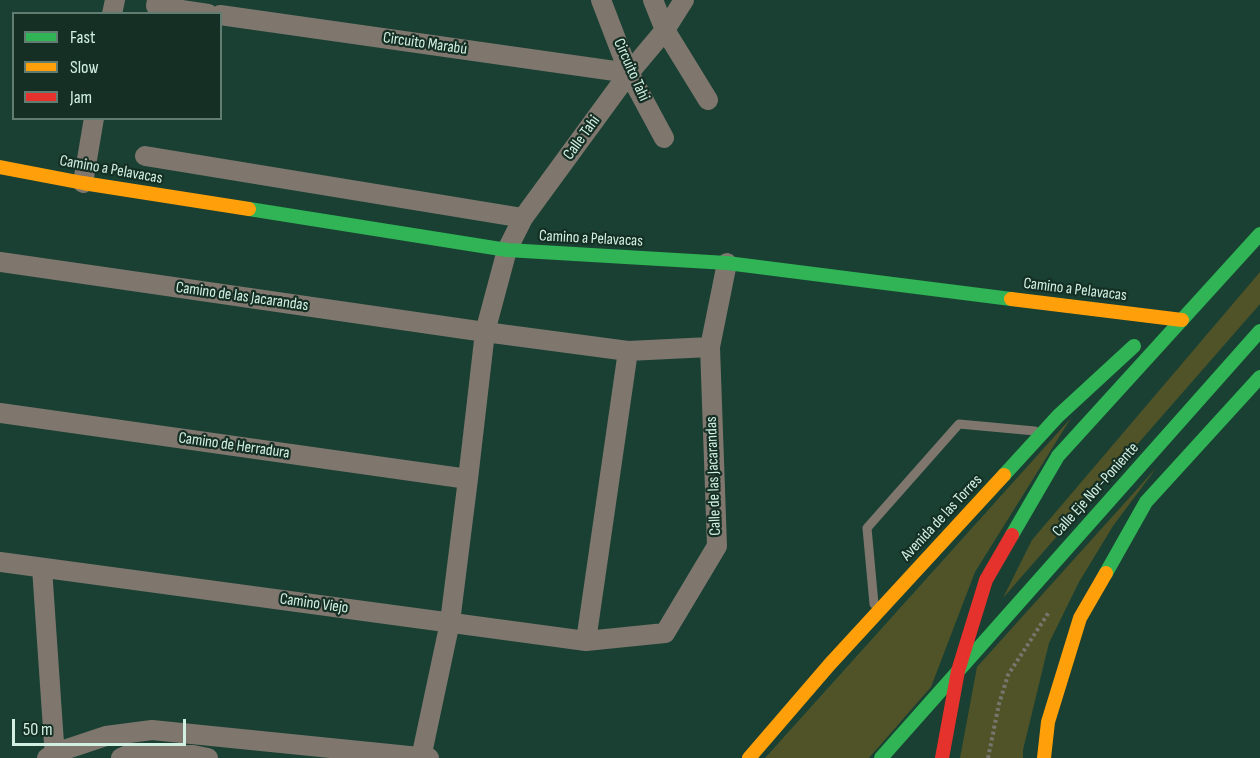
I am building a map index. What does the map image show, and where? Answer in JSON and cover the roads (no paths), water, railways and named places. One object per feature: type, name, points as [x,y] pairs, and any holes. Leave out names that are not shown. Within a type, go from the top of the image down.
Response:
[{"type":"main road","name":"Camino a Pelavacas","points":[[0,166],[83,183],[507,250],[727,263],[1181,321]]},
{"type":"main road","points":[[942,758],[958,671],[986,580],[1058,456],[1260,234]]},
{"type":"main road","name":"Avenida de las Torres","points":[[748,758],[830,664],[1058,416],[1136,345],[1181,321]]},
{"type":"main road","name":"Calle Eje Nor-Poniente","points":[[958,671],[1260,331]]},
{"type":"main road","points":[[1044,758],[1048,722],[1080,618],[1146,502],[1260,377]]},
{"type":"main road","points":[[881,758],[958,671]]},
{"type":"street","name":"Circuito Tahi","points":[[602,0],[629,73],[664,138]]},
{"type":"street","points":[[653,0],[665,30],[708,100]]},
{"type":"street","points":[[665,30],[684,0]]},
{"type":"street","points":[[156,3],[199,12]]},
{"type":"street","name":"Circuito Marabú","points":[[222,15],[629,73]]},
{"type":"street","name":"Calle Tahi","points":[[507,250],[523,218],[629,73],[665,30]]},
{"type":"street","points":[[83,183],[94,120]]},
{"type":"street","points":[[145,156],[523,218]]},
{"type":"street","points":[[42,568],[52,756],[106,736],[152,730],[424,758],[450,622],[485,332],[507,250]]},
{"type":"street","name":"Camino de las Jacarandas","points":[[0,262],[628,351],[710,347]]},
{"type":"street","name":"Calle de las Jacarandas","points":[[586,641],[665,633],[717,546],[710,347],[727,263]]},
{"type":"street","points":[[586,641],[628,351]]},
{"type":"street","name":"Camino de Herradura","points":[[0,413],[468,479]]},
{"type":"street","name":"Camino Viejo","points":[[0,562],[586,641]]},
{"type":"street","points":[[121,758],[128,755],[198,757]]},
{"type":"lane","points":[[875,615],[867,528],[959,424],[1044,432]]}]
